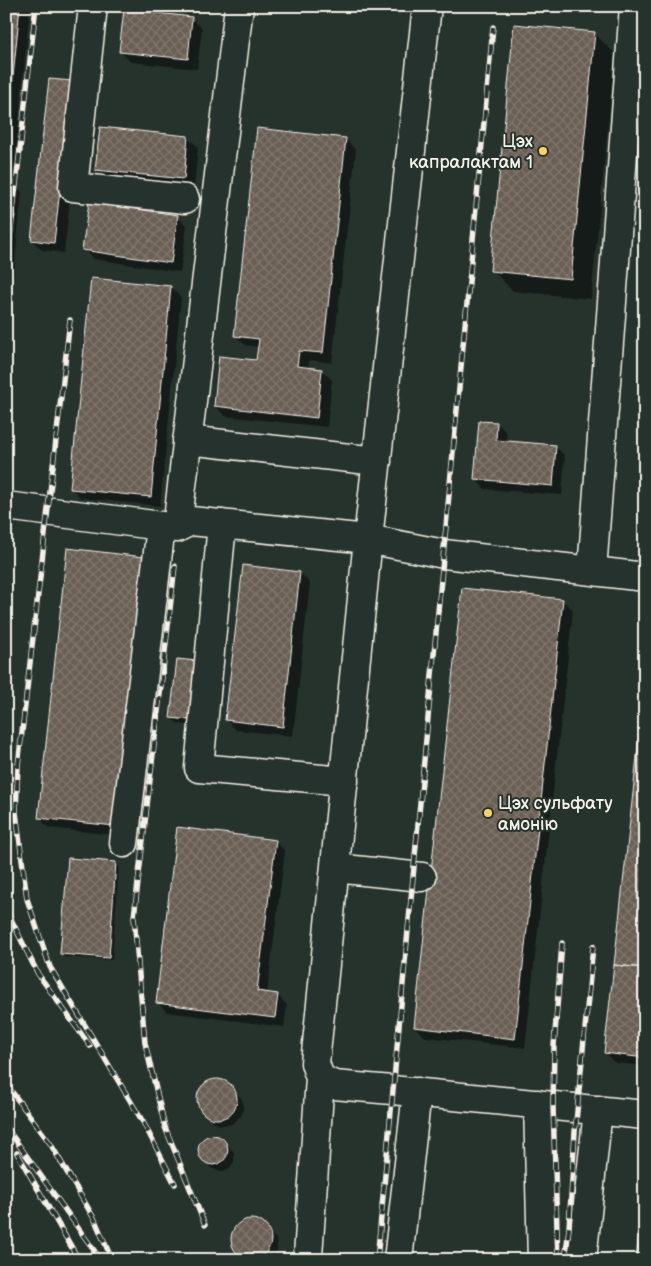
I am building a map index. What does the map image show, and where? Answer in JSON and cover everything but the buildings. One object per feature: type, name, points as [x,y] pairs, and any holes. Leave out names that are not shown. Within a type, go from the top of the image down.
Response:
[{"type":"lane","points":[[93,6],[73,187],[185,199]]},
{"type":"lane","points":[[124,844],[168,527],[187,440],[239,6]]},
{"type":"lane","points":[[308,1256],[320,1078],[315,1063],[368,539],[427,6]]},
{"type":"lane","points":[[592,571],[634,6]]},
{"type":"lane","points":[[187,440],[377,461]]},
{"type":"lane","points":[[6,506],[168,527],[191,521],[368,539],[444,554],[645,577]]},
{"type":"lane","points":[[222,524],[199,768],[344,781]]},
{"type":"lane","points":[[335,868],[422,876]]},
{"type":"lane","points":[[320,1078],[334,1085],[645,1115]]},
{"type":"lane","points":[[398,1260],[417,1092]]},
{"type":"lane","points":[[538,1104],[542,1260]]},
{"type":"lane","points":[[582,1260],[598,1110]]},
{"type":"railway","points":[[6,274],[36,6]]},
{"type":"railway","points":[[377,1260],[493,27]]},
{"type":"railway","points":[[70,320],[18,766],[16,812],[27,899],[50,967],[143,1122],[175,1184]]},
{"type":"railway","points":[[175,566],[134,917],[145,1043],[165,1127],[205,1225]]},
{"type":"railway","points":[[6,909],[38,974],[90,1046]]},
{"type":"railway","points":[[558,1260],[553,1106],[554,1046],[562,943]]},
{"type":"railway","points":[[565,1260],[593,946]]},
{"type":"railway","points":[[6,1084],[50,1143],[95,1220],[112,1260]]},
{"type":"railway","points":[[6,1127],[101,1260]]},
{"type":"railway","points":[[17,1153],[79,1260]]},
{"type":"place","name":"Цэх капралактам 1","points":[[543,151]]},
{"type":"place","name":"Цэх сульфату амонію","points":[[488,813]]}]
